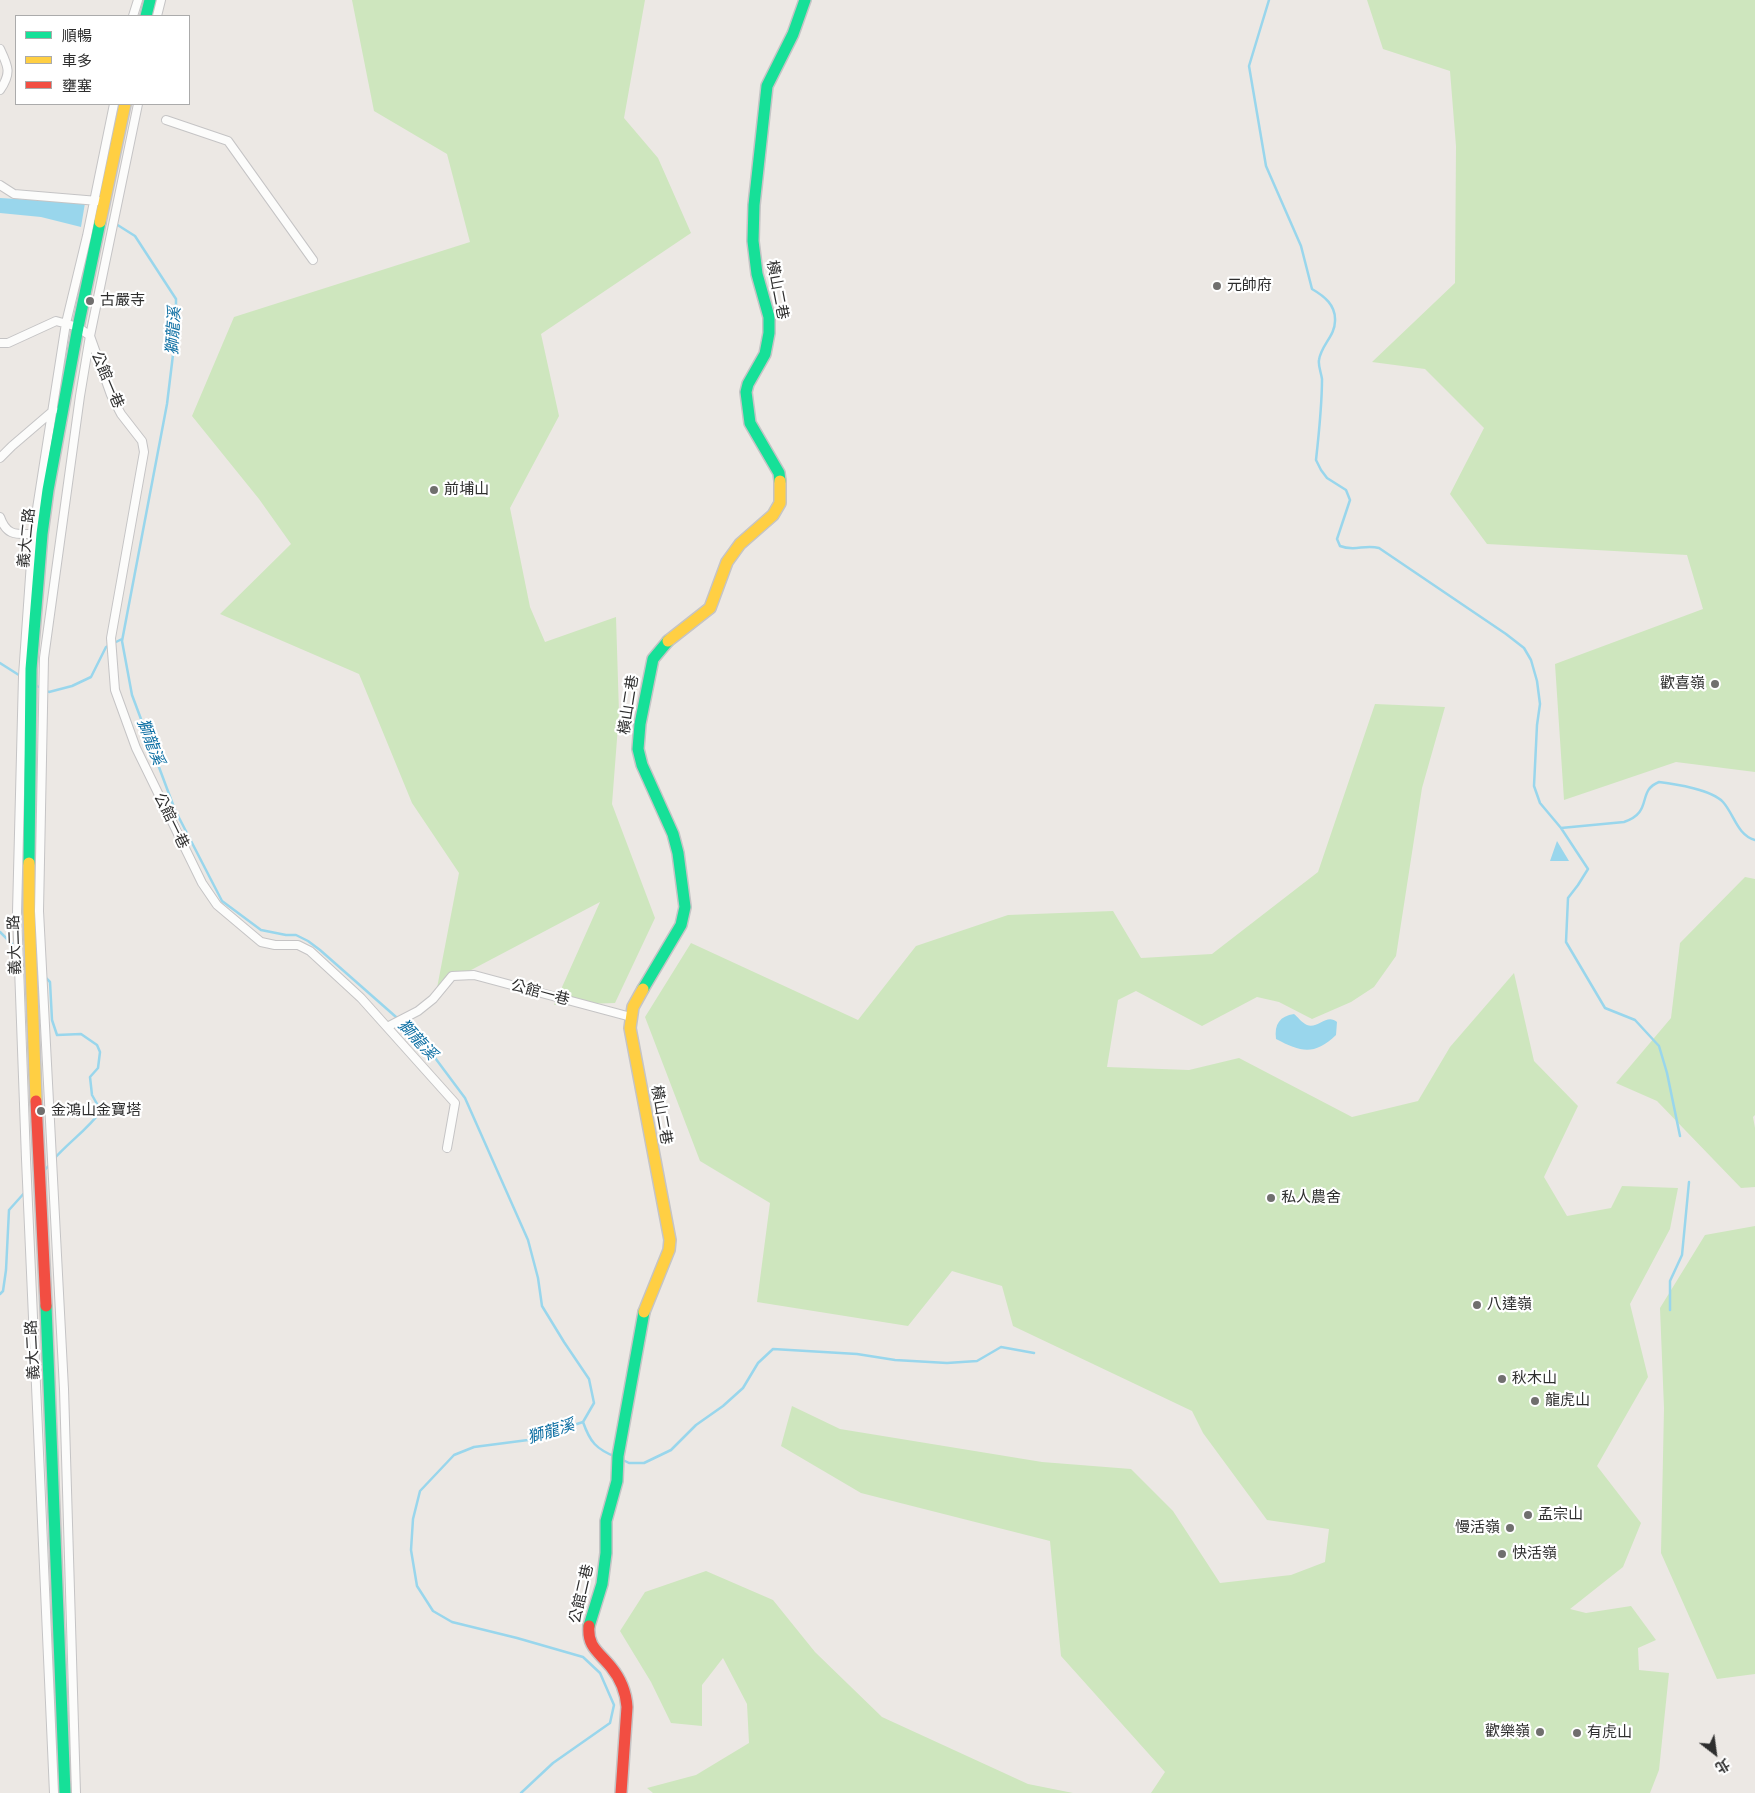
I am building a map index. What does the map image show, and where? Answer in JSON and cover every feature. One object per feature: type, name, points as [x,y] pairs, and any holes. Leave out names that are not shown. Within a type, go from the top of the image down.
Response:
[{"type":"street","points":[[133,15],[138,0]]},
{"type":"street","points":[[146,15],[150,0]]},
{"type":"street","points":[[157,15],[162,0]]},
{"type":"street","name":"橫山二巷","points":[[618,1460],[641,1319],[669,1250],[670,1240],[630,1028],[631,1017],[634,1007],[681,925],[685,907],[678,853],[673,834],[642,765],[638,748],[640,724],[653,659],[667,642],[710,608],[727,562],[740,544],[773,515],[780,503],[779,474],[748,417],[746,392],[748,384],[765,354],[769,333],[769,317],[757,274],[753,242],[754,205],[767,86],[793,34],[805,0]]},
{"type":"street","points":[[0,49],[9,67],[6,82],[0,90]]},
{"type":"street","name":"義大二路","points":[[100,201],[114,105]]},
{"type":"street","name":"義大二路","points":[[65,1793],[29,912],[31,669],[38,534],[65,401],[92,237],[125,105]]},
{"type":"street","name":"義大二路","points":[[76,1793],[64,1389],[39,911],[44,658],[78,406],[90,336],[138,105]]},
{"type":"street","points":[[166,120],[228,141],[313,260]]},
{"type":"street","points":[[0,185],[14,194],[100,201]]},
{"type":"street","name":"義大二路","points":[[54,1793],[17,912],[23,676],[38,534],[52,412],[66,324],[92,237]]},
{"type":"street","name":"公館一巷","points":[[0,343],[8,343],[56,321],[78,327],[90,336],[112,396],[121,414],[142,441],[144,452],[111,638],[116,690],[136,748],[202,883],[217,905],[261,942],[275,945],[298,945],[310,951],[390,1025],[455,1103],[447,1148]]},
{"type":"street","points":[[0,458],[65,401]]},
{"type":"street","points":[[0,517],[3,525],[14,534],[38,534]]},
{"type":"street","name":"公館一巷","points":[[390,1025],[433,999],[452,976],[474,975],[631,1017]]},
{"type":"street","name":"公館二巷","points":[[618,1460],[617,1481],[606,1521],[606,1553],[602,1584],[589,1621],[588,1632],[590,1644],[612,1668],[626,1696],[627,1707],[621,1791]]},
{"type":"green space","points":[[352,0],[645,0],[624,118],[658,158],[691,233],[541,334],[559,416],[510,508],[530,607],[545,642],[616,617],[619,713],[612,804],[655,918],[615,1003],[554,1005],[600,902],[437,988],[459,873],[412,803],[359,674],[220,614],[291,544],[259,499],[192,416],[234,317],[470,242],[447,154],[374,111]]},
{"type":"green space","points":[[1367,0],[1755,0],[1755,772],[1676,762],[1564,800],[1555,664],[1703,609],[1687,555],[1487,544],[1450,494],[1484,428],[1425,369],[1372,362],[1455,283],[1456,146],[1450,71],[1383,49]]},
{"type":"green space","points":[[1375,704],[1445,707],[1422,788],[1396,956],[1374,987],[1351,1002],[1312,1019],[1279,1002],[1257,997],[1202,1026],[1136,991],[1118,1000],[1107,1067],[1189,1070],[1239,1058],[1352,1117],[1418,1101],[1450,1047],[1514,973],[1534,1061],[1578,1106],[1544,1177],[1567,1216],[1611,1208],[1622,1186],[1678,1188],[1670,1229],[1630,1304],[1648,1377],[1597,1466],[1641,1523],[1623,1567],[1570,1609],[1586,1613],[1631,1606],[1656,1640],[1638,1648],[1639,1670],[1669,1673],[1659,1770],[1650,1793],[1151,1793],[1165,1772],[1061,1656],[1050,1541],[861,1493],[781,1446],[792,1406],[840,1429],[1042,1462],[1131,1469],[1173,1511],[1220,1583],[1291,1575],[1325,1562],[1329,1529],[1267,1520],[1203,1433],[1192,1411],[1013,1326],[1002,1286],[952,1271],[908,1326],[757,1302],[770,1203],[700,1161],[645,1017],[691,943],[858,1020],[916,946],[1008,915],[1113,911],[1141,958],[1212,954],[1318,872]]},
{"type":"green space","points":[[1745,877],[1755,879],[1755,1115],[1753,1117],[1755,1128],[1755,1187],[1741,1188],[1657,1101],[1616,1083],[1671,1018],[1680,943]]},
{"type":"green space","points":[[1755,1226],[1755,1674],[1717,1679],[1661,1553],[1664,1408],[1660,1308],[1705,1235]]},
{"type":"green space","points":[[706,1571],[773,1600],[815,1652],[882,1717],[1028,1784],[1073,1793],[653,1793],[647,1788],[696,1775],[749,1743],[747,1704],[723,1658],[702,1685],[702,1726],[671,1723],[651,1682],[620,1631],[645,1592]]},
{"type":"water","points":[[0,198],[85,203],[81,227],[41,217],[0,213]]},
{"type":"water","points":[[1557,841],[1569,861],[1550,861]]},
{"type":"water","points":[[1294,1014],[1305,1024],[1311,1026],[1330,1019],[1337,1022],[1336,1035],[1321,1046],[1307,1050],[1293,1047],[1276,1039],[1276,1029],[1279,1022],[1285,1017]]},
{"type":"waterway","points":[[1269,0],[1249,66],[1266,166],[1301,246],[1312,289],[1328,302],[1335,315],[1333,331],[1322,350],[1319,360],[1322,389],[1316,460],[1327,478],[1346,490],[1350,500],[1337,539],[1340,546],[1345,548],[1379,548],[1506,634],[1524,648],[1531,660],[1537,681],[1540,704],[1534,786],[1540,803],[1561,828],[1588,869],[1568,898],[1566,942],[1605,1008],[1635,1020],[1659,1046],[1667,1073],[1680,1136]]},
{"type":"waterway","name":"獅龍溪","points":[[116,224],[135,236],[176,299],[176,330],[167,404],[122,641],[132,695],[175,810],[222,901],[261,930],[296,935],[320,950],[421,1039],[465,1098],[528,1240],[538,1278],[542,1306],[589,1379],[594,1403],[583,1422],[528,1440],[474,1447],[454,1455],[420,1491],[413,1519],[411,1550],[417,1586],[433,1611],[452,1622],[583,1657],[600,1673],[614,1705],[610,1723],[553,1763],[521,1793]]},
{"type":"waterway","points":[[35,685],[49,692],[72,686],[91,677],[106,647],[122,639]]},
{"type":"waterway","points":[[0,663],[22,677]]},
{"type":"waterway","points":[[1561,828],[1624,822],[1633,818],[1639,813],[1648,791],[1659,782],[1693,788],[1718,798],[1727,807],[1744,834],[1755,840]]},
{"type":"waterway","points":[[0,932],[16,948]]},
{"type":"waterway","points":[[45,977],[50,982],[52,1020],[57,1035],[81,1034],[97,1045],[100,1052],[98,1068],[90,1077],[92,1095],[101,1111],[54,1159]]},
{"type":"waterway","points":[[43,1172],[51,1163]]},
{"type":"waterway","points":[[1670,1310],[1670,1281],[1682,1255],[1689,1182]]},
{"type":"waterway","points":[[0,1294],[3,1291],[6,1270],[9,1210],[26,1191]]},
{"type":"waterway","points":[[621,1459],[629,1463],[644,1463],[671,1450],[696,1425],[723,1406],[743,1388],[758,1363],[773,1349],[857,1354],[895,1360],[947,1363],[977,1361],[1001,1347],[1034,1353]]},
{"type":"waterway","points":[[583,1422],[591,1440],[603,1451],[616,1457]]},
{"type":"traffic: fast","points":[[146,15],[150,0]]},
{"type":"traffic: fast","points":[[780,481],[779,473],[750,423],[746,392],[748,384],[765,354],[769,333],[769,317],[757,274],[753,241],[754,205],[767,86],[793,34],[805,0]]},
{"type":"traffic: fast","points":[[29,863],[31,669],[42,534],[48,490],[78,327],[100,222]]},
{"type":"traffic: fast","points":[[643,989],[681,925],[685,907],[678,853],[673,834],[642,765],[638,749],[640,724],[653,659],[668,641]]},
{"type":"traffic: fast","points":[[46,1306],[65,1793]]},
{"type":"traffic: fast","points":[[589,1626],[602,1584],[606,1553],[606,1521],[617,1481],[618,1456],[644,1312]]},
{"type":"traffic: slow","points":[[100,222],[125,105]]},
{"type":"traffic: slow","points":[[668,641],[710,608],[727,562],[740,544],[773,515],[780,503],[780,481]]},
{"type":"traffic: slow","points":[[29,863],[36,1101]]},
{"type":"traffic: slow","points":[[643,989],[633,1007],[630,1028],[670,1240],[669,1250],[644,1312]]},
{"type":"traffic: jam","points":[[36,1101],[46,1306]]},
{"type":"traffic: jam","points":[[589,1626],[592,1644],[617,1676],[624,1691],[626,1701],[621,1793]]},
{"type":"place","name":"元帥府","points":[[1217,286]]},
{"type":"place","name":"古嚴寺","points":[[90,301]]},
{"type":"place","name":"前埔山","points":[[434,490]]},
{"type":"place","name":"歡喜嶺","points":[[1715,684]]},
{"type":"place","name":"金鴻山金寶塔","points":[[41,1111]]},
{"type":"place","name":"私人農舍","points":[[1271,1198]]},
{"type":"place","name":"八達嶺","points":[[1477,1305]]},
{"type":"place","name":"秋木山","points":[[1502,1379]]},
{"type":"place","name":"龍虎山","points":[[1535,1401]]},
{"type":"place","name":"孟宗山","points":[[1528,1515]]},
{"type":"place","name":"慢活嶺","points":[[1510,1528]]},
{"type":"place","name":"快活嶺","points":[[1502,1554]]},
{"type":"place","name":"歡樂嶺","points":[[1540,1732]]},
{"type":"place","name":"有虎山","points":[[1577,1733]]}]
